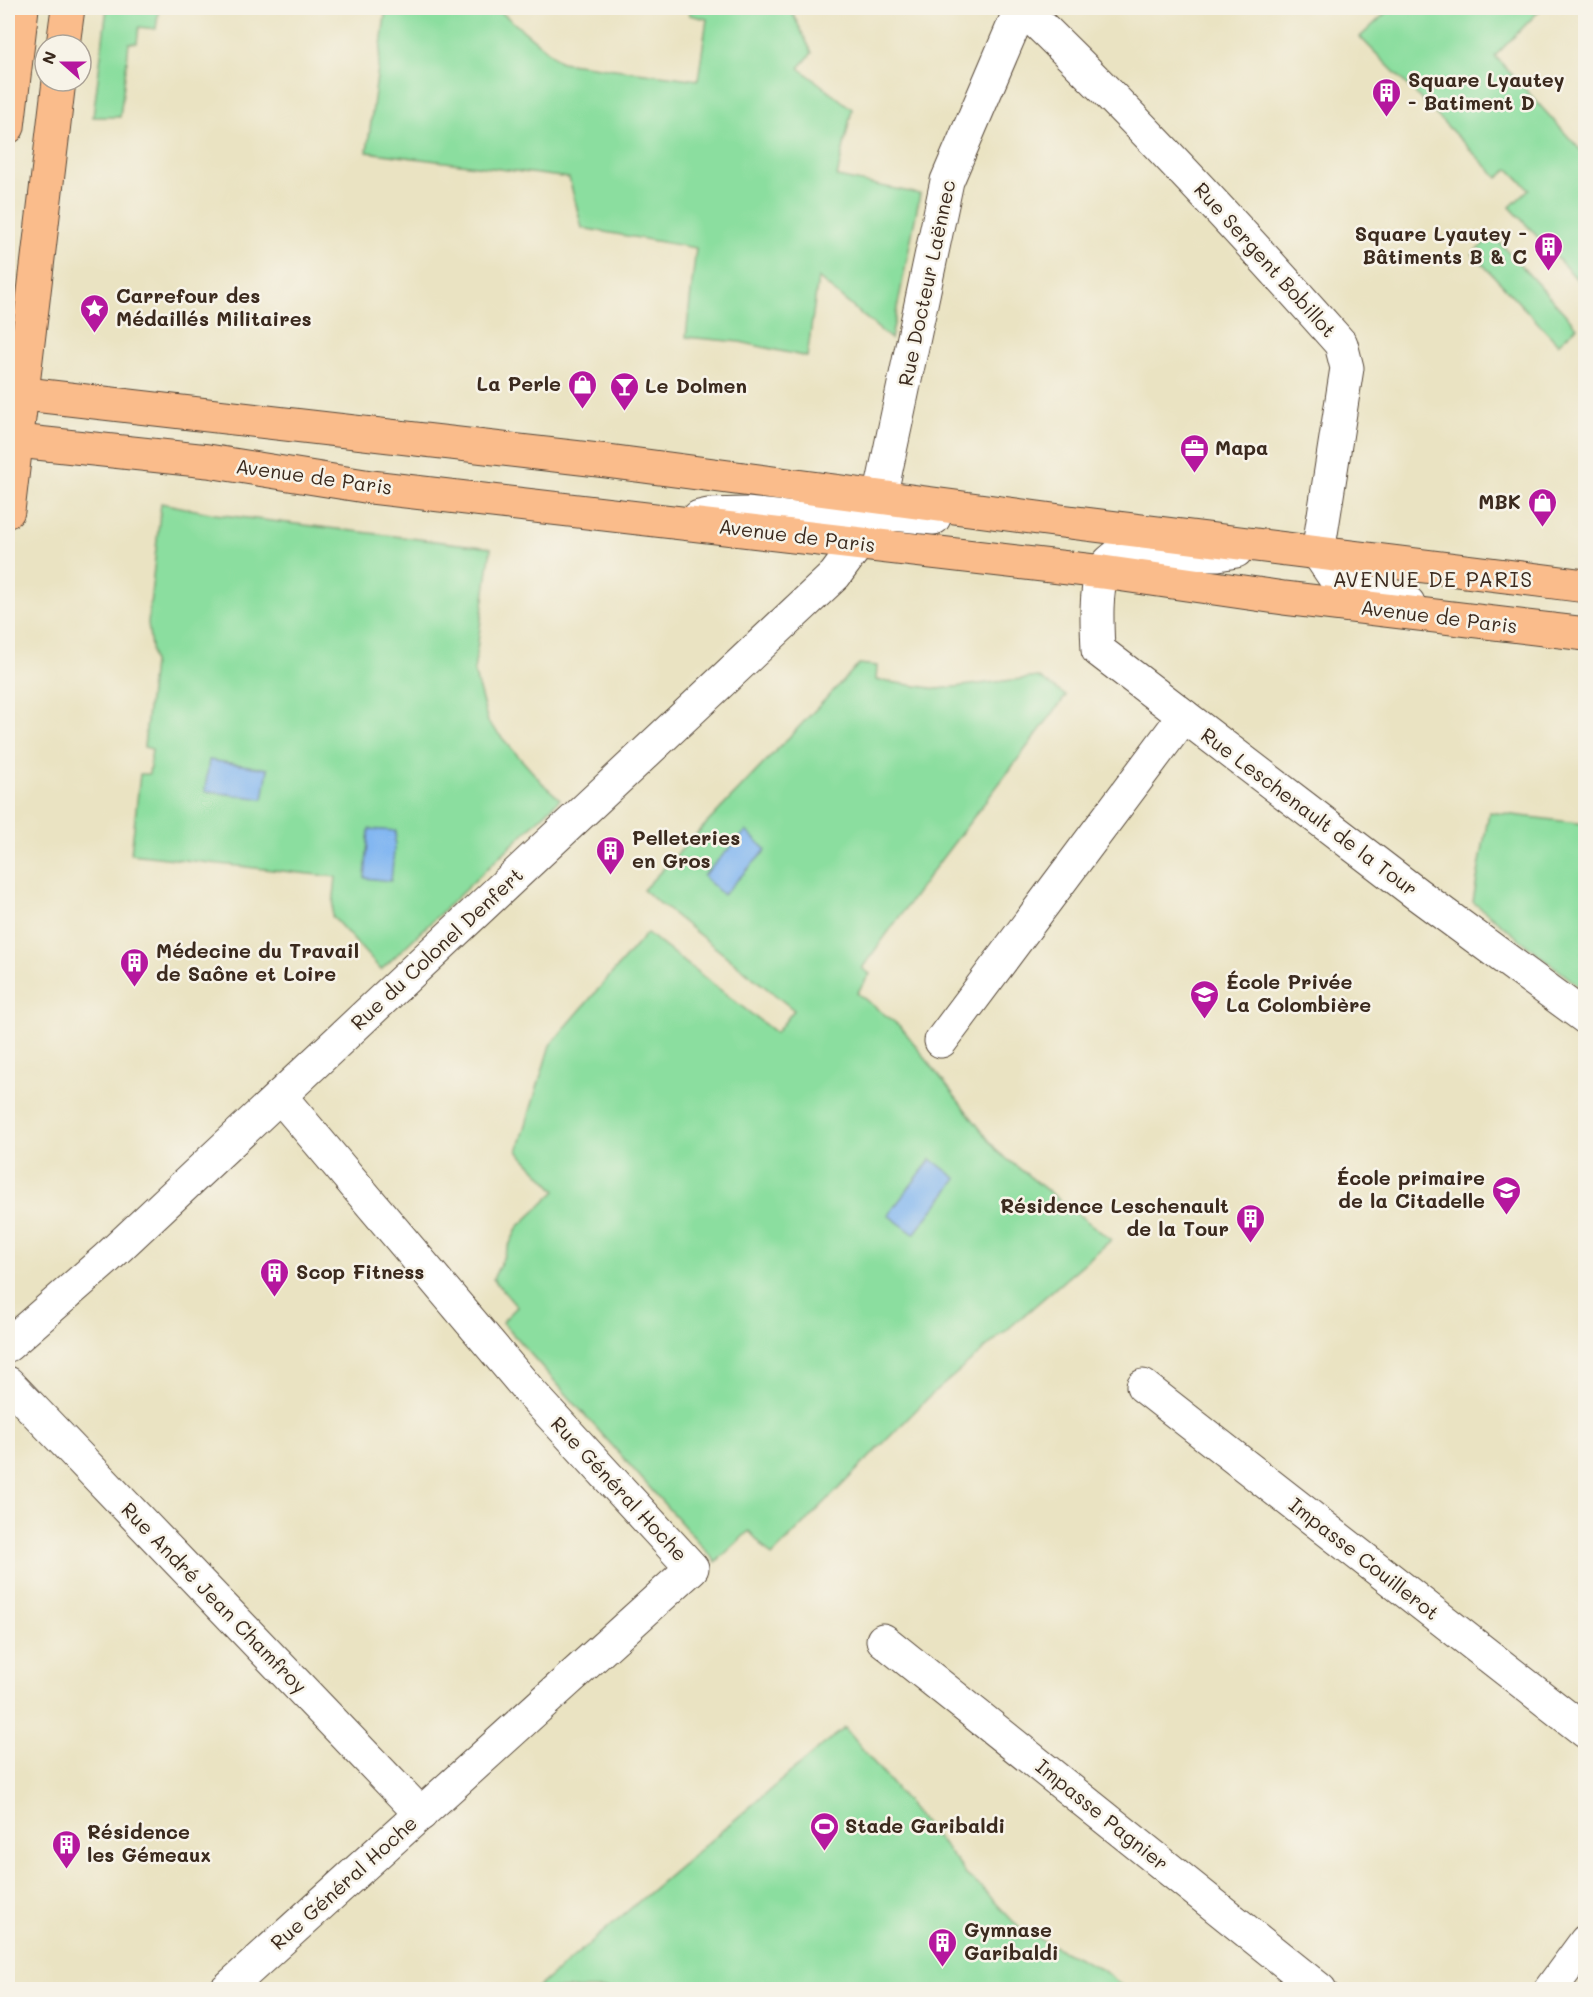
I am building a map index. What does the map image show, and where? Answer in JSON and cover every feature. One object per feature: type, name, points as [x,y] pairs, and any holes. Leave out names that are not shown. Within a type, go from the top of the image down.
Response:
[{"type":"main road","points":[[8,127],[22,8]]},
{"type":"main road","points":[[65,33],[68,8]]},
{"type":"main road","points":[[8,510],[14,393],[57,93]]},
{"type":"main road","points":[[14,393],[607,461],[1013,515],[1586,586]]},
{"type":"main road","name":"Avenue de Paris","points":[[11,440],[208,461],[371,487],[1102,572],[1284,598],[1586,634]]},
{"type":"street","name":"Rue Docteur Laënnec","points":[[880,498],[947,181],[1022,8]]},
{"type":"street","name":"Rue Sergent Bobillot","points":[[1022,8],[1087,70],[1216,204],[1341,344],[1347,368],[1318,553]]},
{"type":"street","points":[[681,523],[708,515],[746,514],[835,523],[860,518],[880,498]]},
{"type":"street","name":"Rue du Colonel Denfert","points":[[8,1345],[105,1260],[835,575],[875,521],[894,514],[983,523],[1013,515]]},
{"type":"street","points":[[1102,572],[1110,560],[1122,552],[1218,554],[1270,546]]},
{"type":"street","points":[[1318,553],[1339,584],[1467,620]]},
{"type":"street","name":"Rue Leschenault de la Tour","points":[[1102,572],[1097,614],[1098,650],[1416,894],[1586,1018]]},
{"type":"street","points":[[941,1041],[1184,716]]},
{"type":"street","name":"Rue Général Hoche","points":[[226,1989],[692,1568],[531,1394],[279,1096]]},
{"type":"street","name":"Rue André Jean Chamfroy","points":[[8,1383],[421,1814]]},
{"type":"street","name":"Impasse Couillerot","points":[[1143,1386],[1586,1732]]},
{"type":"street","name":"Impasse Pagnier","points":[[883,1640],[1320,1989]]},
{"type":"street","points":[[1550,1989],[1586,1941]]},
{"type":"green space","points":[[107,8],[159,8],[156,29],[139,27],[137,43],[129,43],[120,117],[93,117]]},
{"type":"green space","points":[[386,8],[496,8],[561,62],[698,80],[707,19],[689,15],[690,8],[790,8],[812,53],[799,68],[852,109],[837,177],[920,194],[891,339],[818,278],[807,357],[740,342],[686,337],[696,248],[582,228],[569,178],[367,152]]},
{"type":"green space","points":[[1391,8],[1542,8],[1495,56],[1585,155],[1585,288],[1510,207],[1529,189],[1509,169],[1498,178],[1360,37]]},
{"type":"green space","points":[[1493,235],[1577,327],[1558,344],[1473,254]]},
{"type":"green space","points":[[161,503],[215,514],[491,548],[474,671],[488,722],[544,785],[560,799],[381,970],[332,916],[336,877],[131,854],[140,774],[149,774],[152,749],[144,747],[153,663],[148,623]]},
{"type":"green space","points":[[859,664],[877,666],[876,680],[938,689],[1038,677],[1066,696],[862,968],[870,974],[857,993],[902,1028],[998,1152],[1111,1240],[928,1398],[772,1556],[749,1531],[716,1562],[502,1322],[517,1307],[493,1279],[518,1227],[556,1191],[518,1151],[550,1045],[647,933],[776,1033],[794,1010],[643,890]]},
{"type":"green space","points":[[1489,812],[1585,824],[1585,991],[1473,902]]},
{"type":"green space","name":"Stade Garibaldi","points":[[845,1728],[965,1874],[982,1888],[1022,1931],[1101,1969],[1127,1989],[536,1989],[818,1749]]},
{"type":"water","points":[[209,760],[268,769],[263,799],[205,791]]},
{"type":"water","points":[[369,829],[396,831],[391,881],[365,878]]},
{"type":"water","points":[[746,831],[766,850],[723,895],[703,876]]},
{"type":"water","points":[[931,1159],[957,1179],[914,1234],[888,1215]]},
{"type":"place","name":"Square Lyautey - Batiment D","points":[[1387,118]]},
{"type":"place","name":"Square Lyautey - Bâtiments B & C","points":[[1548,272]]},
{"type":"place","name":"Carrefour des Médaillés Militaires","points":[[95,334]]},
{"type":"place","name":"La Perle","points":[[582,410]]},
{"type":"place","name":"Le Dolmen","points":[[624,412]]},
{"type":"place","name":"Mapa","points":[[1194,474]]},
{"type":"place","name":"MBK","points":[[1542,528]]},
{"type":"place","name":"Pelleteries en Gros","points":[[611,876]]},
{"type":"place","name":"Médecine du Travail de Saône et Loire","points":[[135,988]]},
{"type":"place","name":"École Privée La Colombière","points":[[1205,1020]]},
{"type":"place","name":"École primaire de la Citadelle","points":[[1506,1216]]},
{"type":"place","name":"Résidence Leschenault de la Tour","points":[[1250,1244]]},
{"type":"place","name":"Scop Fitness","points":[[275,1298]]},
{"type":"place","name":"Stade Garibaldi","points":[[824,1852]]},
{"type":"place","name":"Résidence les Gémeaux","points":[[66,1870]]},
{"type":"place","name":"Gymnase Garibaldi","points":[[943,1968]]},
{"type":"district","name":"AVENUE DE PARIS","points":[[1433,580]]}]
